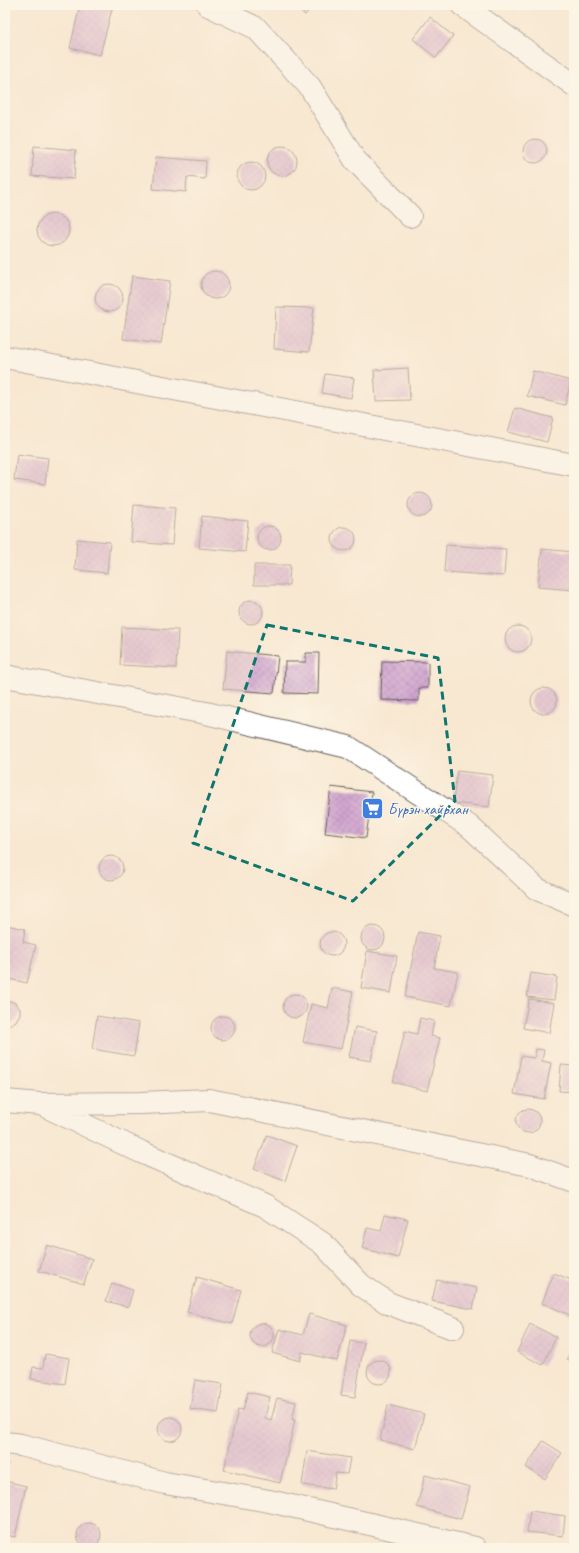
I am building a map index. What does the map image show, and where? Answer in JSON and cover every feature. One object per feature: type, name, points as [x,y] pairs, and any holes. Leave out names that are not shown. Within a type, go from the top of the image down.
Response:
[{"type":"street","points":[[208,5],[256,28],[310,87],[355,160],[410,216]]},
{"type":"street","points":[[462,5],[574,85]]},
{"type":"street","points":[[5,357],[574,465]]},
{"type":"street","points":[[5,676],[206,713],[348,747],[469,826],[537,890],[574,906]]},
{"type":"street","points":[[5,1101],[40,1104],[209,1100],[530,1165],[574,1181]]},
{"type":"street","points":[[40,1104],[148,1155],[264,1206],[322,1243],[362,1285],[388,1303],[453,1328]]},
{"type":"street","points":[[5,1443],[21,1445],[165,1483],[269,1501],[475,1548]]},
{"type":"highlighted area","points":[[267,625],[438,658],[455,801],[353,901],[193,843]]},
{"type":"building","points":[[80,5],[113,5],[100,55],[70,48]]},
{"type":"building","points":[[293,5],[313,5],[305,15]]},
{"type":"building","points":[[430,17],[453,36],[436,58],[413,39]]},
{"type":"building","points":[[535,139],[540,140],[546,146],[546,156],[540,162],[535,163],[530,162],[524,156],[523,151],[524,146],[530,140]]},
{"type":"building","points":[[34,146],[76,150],[74,179],[32,176]]},
{"type":"building","points":[[282,146],[293,150],[297,161],[293,172],[282,176],[271,172],[267,161],[271,150]]},
{"type":"building","points":[[156,157],[206,161],[205,179],[187,177],[186,192],[153,189]]},
{"type":"building","points":[[251,162],[261,166],[265,176],[261,186],[251,190],[241,186],[237,176],[241,166]]},
{"type":"building","points":[[53,214],[64,219],[69,230],[64,241],[53,246],[42,241],[37,230],[42,219]]},
{"type":"building","points":[[215,271],[225,275],[229,285],[225,295],[215,299],[205,295],[201,285],[205,275]]},
{"type":"building","points":[[132,276],[170,281],[161,344],[123,339]]},
{"type":"building","points":[[109,284],[119,288],[123,298],[119,308],[109,312],[99,308],[95,298],[99,288]]},
{"type":"building","points":[[276,307],[314,308],[309,352],[274,349]]},
{"type":"building","points":[[408,368],[410,400],[376,401],[374,370]]},
{"type":"building","points":[[533,371],[571,381],[565,405],[527,396]]},
{"type":"building","points":[[325,374],[354,378],[351,398],[322,393]]},
{"type":"building","points":[[515,408],[553,418],[547,442],[508,432]]},
{"type":"building","points":[[17,454],[48,458],[45,484],[14,480]]},
{"type":"building","points":[[420,493],[429,496],[432,505],[429,514],[420,517],[411,514],[408,505],[411,496]]},
{"type":"building","points":[[134,505],[175,508],[172,545],[131,542]]},
{"type":"building","points":[[202,516],[248,521],[245,552],[199,548]]},
{"type":"building","points":[[269,526],[278,529],[281,538],[278,547],[269,550],[260,547],[257,538],[260,529]]},
{"type":"building","points":[[344,527],[353,530],[356,539],[353,548],[344,551],[335,548],[332,539],[335,530]]},
{"type":"building","points":[[77,539],[110,542],[107,573],[75,570]]},
{"type":"building","points":[[446,545],[506,549],[504,576],[444,572]]},
{"type":"building","points":[[542,549],[574,552],[574,590],[538,587]]},
{"type":"building","points":[[254,565],[290,565],[289,585],[254,585]]},
{"type":"building","points":[[251,600],[260,603],[263,612],[260,621],[251,624],[242,621],[239,612],[242,603]]},
{"type":"building","points":[[518,626],[527,630],[531,639],[527,648],[518,652],[509,648],[505,639],[509,630]]},
{"type":"building","points":[[122,627],[178,630],[176,668],[120,665]]},
{"type":"building","points":[[227,651],[278,656],[274,693],[223,689]]},
{"type":"building","points":[[306,653],[319,653],[318,694],[284,693],[285,662],[306,662]]},
{"type":"building","points":[[382,661],[428,662],[428,688],[419,688],[419,701],[381,700]]},
{"type":"building","points":[[544,688],[553,692],[557,701],[553,710],[544,714],[535,710],[531,701],[535,692]]},
{"type":"building","points":[[457,771],[493,775],[489,807],[453,803]]},
{"type":"building","points":[[331,787],[372,792],[366,838],[325,833]]},
{"type":"building","points":[[111,856],[120,859],[123,868],[120,877],[111,880],[102,877],[99,868],[102,859]]},
{"type":"building","points":[[6,925],[25,929],[23,942],[36,945],[27,983],[5,978]]},
{"type":"building","points":[[373,926],[382,929],[385,938],[382,947],[373,950],[364,947],[361,938],[364,929]]},
{"type":"building","points":[[332,932],[341,935],[344,944],[341,953],[332,956],[323,953],[320,944],[323,935]]},
{"type":"building","points":[[418,932],[440,936],[434,968],[458,972],[451,1006],[405,997]]},
{"type":"building","points":[[367,951],[397,956],[391,993],[361,988]]},
{"type":"building","points":[[531,973],[557,977],[554,1000],[527,997]]},
{"type":"building","points":[[332,988],[353,992],[341,1049],[303,1042],[311,1004],[328,1008]]},
{"type":"building","points":[[295,994],[304,997],[307,1006],[304,1015],[295,1018],[286,1015],[283,1006],[286,997]]},
{"type":"building","points":[[529,999],[554,1003],[549,1033],[523,1028]]},
{"type":"building","points":[[5,1000],[15,1003],[20,1009],[20,1014],[16,1021],[9,1025],[5,1025]]},
{"type":"building","points":[[97,1016],[139,1023],[134,1056],[92,1049]]},
{"type":"building","points":[[223,1016],[232,1019],[235,1028],[232,1037],[223,1040],[214,1037],[211,1028],[214,1019]]},
{"type":"building","points":[[420,1018],[434,1021],[431,1036],[440,1038],[427,1091],[393,1082],[405,1031],[417,1034]]},
{"type":"building","points":[[355,1027],[377,1031],[371,1061],[349,1057]]},
{"type":"building","points":[[536,1049],[544,1050],[542,1061],[551,1063],[544,1099],[514,1094],[521,1056],[534,1058]]},
{"type":"building","points":[[561,1065],[574,1066],[574,1092],[559,1091]]},
{"type":"building","points":[[528,1109],[537,1112],[540,1121],[537,1130],[528,1133],[519,1130],[516,1121],[519,1112]]},
{"type":"building","points":[[267,1135],[297,1146],[285,1181],[254,1169]]},
{"type":"building","points":[[385,1214],[408,1219],[398,1258],[362,1248],[367,1228],[381,1231]]},
{"type":"building","points":[[47,1245],[92,1259],[84,1284],[39,1271]]},
{"type":"building","points":[[554,1273],[574,1281],[574,1303],[570,1315],[542,1303]]},
{"type":"building","points":[[197,1277],[241,1290],[232,1324],[187,1312]]},
{"type":"building","points":[[437,1280],[477,1288],[473,1309],[432,1301]]},
{"type":"building","points":[[112,1283],[133,1290],[128,1307],[106,1301]]},
{"type":"building","points":[[309,1314],[347,1325],[337,1361],[302,1352],[300,1361],[272,1353],[279,1329],[303,1335]]},
{"type":"building","points":[[262,1323],[271,1326],[274,1335],[271,1344],[262,1347],[253,1344],[250,1335],[253,1326]]},
{"type":"building","points":[[530,1324],[556,1337],[543,1365],[517,1352]]},
{"type":"building","points":[[350,1341],[364,1343],[355,1397],[341,1395]]},
{"type":"building","points":[[574,1343],[574,1362],[567,1359]]},
{"type":"building","points":[[45,1354],[69,1358],[65,1384],[31,1379],[33,1367],[43,1368]]},
{"type":"building","points":[[379,1360],[388,1363],[391,1372],[388,1381],[379,1384],[370,1381],[367,1372],[370,1363]]},
{"type":"building","points":[[195,1380],[223,1384],[218,1413],[190,1409]]},
{"type":"building","points":[[248,1392],[270,1397],[265,1418],[271,1420],[277,1398],[296,1402],[292,1420],[295,1420],[280,1483],[224,1470],[238,1409],[243,1410]]},
{"type":"building","points":[[388,1405],[424,1414],[415,1449],[380,1440]]},
{"type":"building","points":[[170,1417],[179,1420],[182,1429],[179,1438],[170,1441],[161,1438],[158,1429],[161,1420]]},
{"type":"building","points":[[543,1441],[562,1453],[545,1479],[526,1467]]},
{"type":"building","points":[[307,1451],[350,1458],[347,1474],[336,1473],[333,1489],[302,1485]]},
{"type":"building","points":[[5,1462],[8,1463],[6,1475],[5,1474]]},
{"type":"building","points":[[425,1475],[470,1487],[461,1519],[417,1507]]},
{"type":"building","points":[[5,1481],[26,1486],[15,1537],[5,1535]]},
{"type":"building","points":[[530,1511],[565,1516],[563,1536],[527,1532]]},
{"type":"building","points":[[89,1523],[98,1526],[101,1535],[98,1544],[89,1547],[80,1544],[77,1535],[80,1526]]},
{"type":"place","name":"Бүрэн хайрхан","points":[[373,809]]}]
